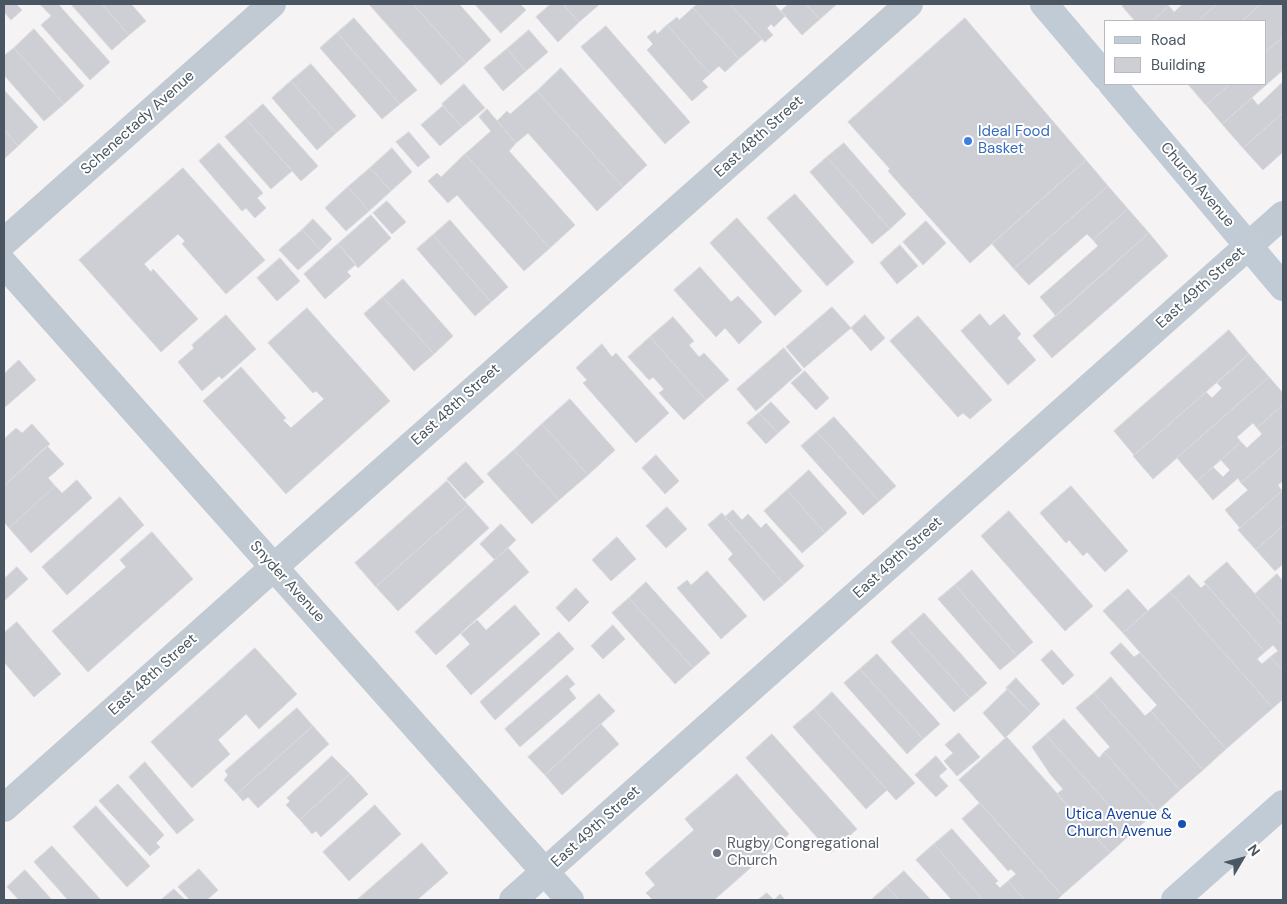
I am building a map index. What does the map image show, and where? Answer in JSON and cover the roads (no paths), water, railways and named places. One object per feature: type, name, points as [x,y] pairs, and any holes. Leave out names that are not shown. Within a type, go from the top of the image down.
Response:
[{"type":"main road","points":[[1044,4],[1104,75]]},
{"type":"main road","name":"Church Avenue","points":[[1113,85],[1283,287]]},
{"type":"main road","points":[[1176,900],[1283,804]]},
{"type":"street","name":"Schenectady Avenue","points":[[4,242],[272,4]]},
{"type":"street","name":"East 48th Street","points":[[4,808],[274,566],[909,4]]},
{"type":"street","name":"East 49th Street","points":[[513,900],[1283,215]]},
{"type":"street","name":"Snyder Avenue","points":[[4,264],[570,900]]},
{"type":"place","name":"Ideal Food Basket","points":[[968,141]]},
{"type":"place","name":"Utica Avenue & Church Avenue","points":[[1182,824]]},
{"type":"place","name":"Rugby Congregational Church","points":[[717,853]]}]
